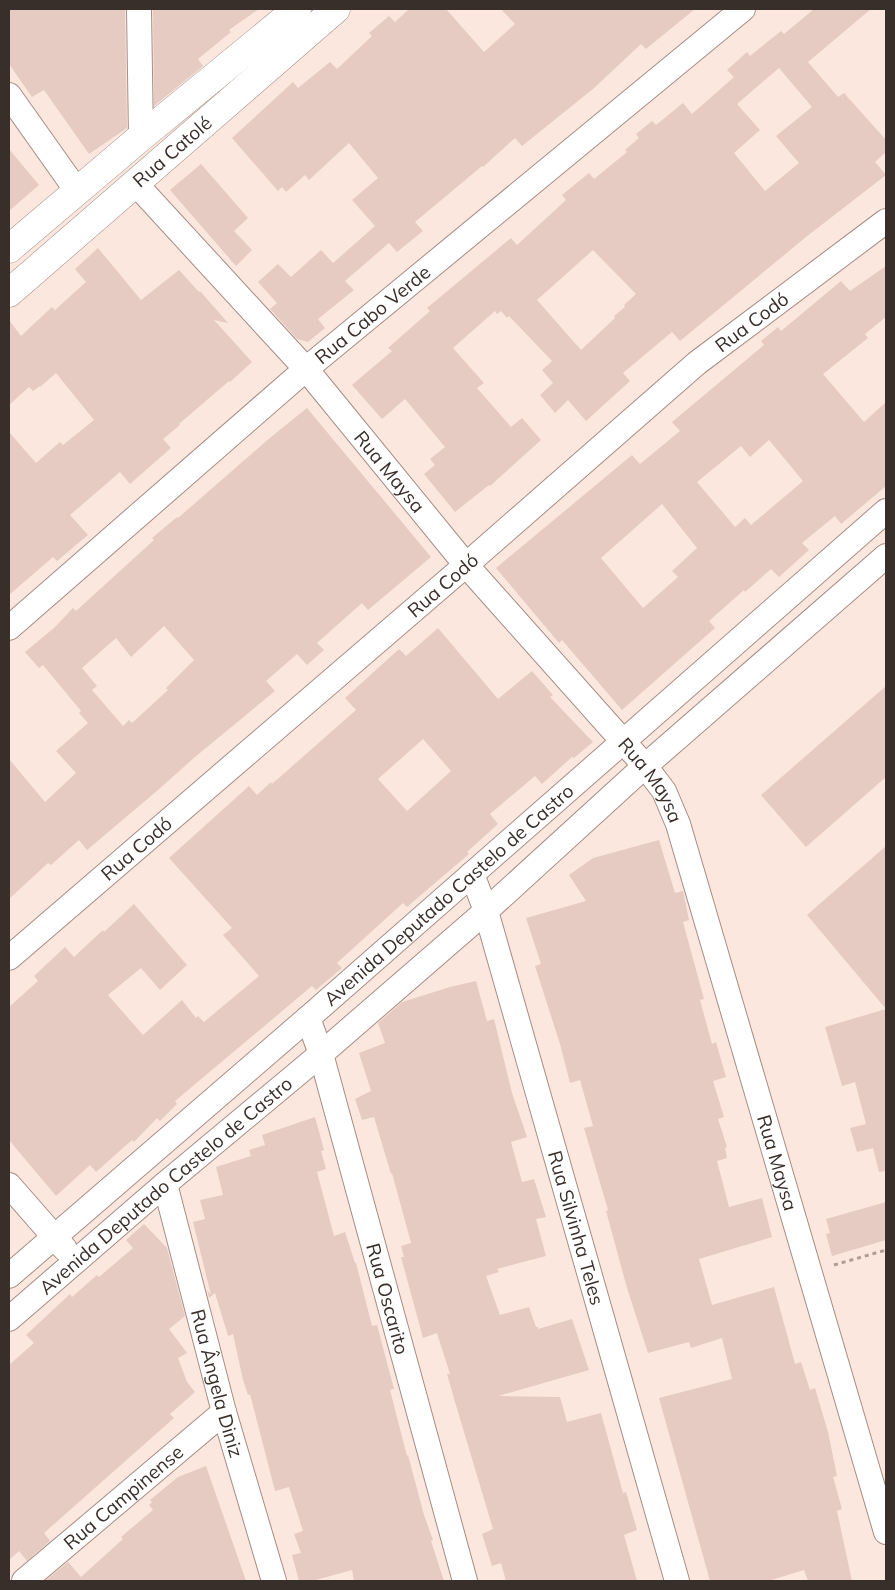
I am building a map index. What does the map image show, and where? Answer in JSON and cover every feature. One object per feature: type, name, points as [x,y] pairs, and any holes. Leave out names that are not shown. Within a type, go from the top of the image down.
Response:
[{"type":"street","points":[[139,9],[141,137]]},
{"type":"street","name":"Rua Catolé","points":[[9,249],[141,137],[297,9]]},
{"type":"street","name":"Rua Catolé","points":[[9,293],[336,9]]},
{"type":"street","name":"Rua Cabo Verde","points":[[9,628],[306,368],[743,9]]},
{"type":"street","points":[[9,95],[77,191]]},
{"type":"street","name":"Rua Maysa","points":[[135,183],[306,368],[466,565],[624,742],[664,791],[678,824],[886,1532]]},
{"type":"street","name":"Rua Codó","points":[[9,958],[466,565],[697,363],[886,221]]},
{"type":"street","name":"Avenida Deputado Castelo de Castro","points":[[9,1276],[308,1018],[886,511]]},
{"type":"street","name":"Avenida Deputado Castelo de Castro","points":[[9,1319],[486,911],[645,766],[886,556]]},
{"type":"street","points":[[750,632],[772,656]]},
{"type":"street","name":"Rua Silvinha Teles","points":[[472,874],[486,911],[678,1581]]},
{"type":"street","name":"Rua Oscarito","points":[[308,1018],[321,1054],[465,1581]]},
{"type":"street","name":"Rua Ângela Diniz","points":[[165,1184],[224,1412],[274,1581]]},
{"type":"street","points":[[9,1185],[76,1261]]},
{"type":"street","name":"Rua Campinense","points":[[24,1581],[224,1412]]},
{"type":"path","points":[[810,1272],[886,1250]]},
{"type":"building","points":[[9,9],[125,9],[127,128],[89,154],[44,90],[32,97],[9,64]]},
{"type":"building","points":[[153,9],[259,9],[229,30],[231,32],[198,59],[203,66],[154,106]]},
{"type":"building","points":[[409,9],[446,9],[484,52],[515,24],[501,9],[695,9],[646,49],[641,44],[593,89],[522,146],[515,138],[483,167],[415,222],[423,231],[397,252],[389,243],[345,281],[354,290],[318,319],[325,328],[308,342],[297,339],[270,309],[277,303],[258,282],[278,264],[291,277],[321,250],[333,263],[375,226],[352,200],[378,178],[349,143],[309,180],[305,175],[286,192],[282,187],[278,191],[232,138],[293,82],[298,88],[330,62],[337,69],[372,36],[369,33],[389,16],[395,22]]},
{"type":"building","points":[[814,9],[871,9],[808,62],[838,97],[844,93],[886,140],[886,152],[875,162],[886,175],[806,237],[680,341],[672,332],[623,373],[630,381],[586,421],[568,400],[555,413],[540,395],[553,383],[542,370],[552,361],[509,316],[507,318],[501,311],[497,314],[495,311],[453,348],[484,383],[477,388],[511,427],[522,418],[541,440],[490,486],[455,512],[424,474],[435,465],[430,459],[445,447],[405,399],[382,419],[352,385],[392,351],[388,348],[430,311],[427,308],[511,238],[517,245],[566,200],[562,195],[589,173],[594,179],[627,152],[625,150],[639,138],[636,134],[652,121],[656,125],[683,103],[692,114],[734,77],[727,70],[747,52],[750,56],[781,31],[784,34]],"holes":[[[779,68],[812,107],[776,136],[799,163],[765,191],[734,153],[760,130],[737,104]],[[593,250],[636,294],[614,316],[615,318],[581,350],[537,300]]]},
{"type":"building","points":[[9,149],[39,185],[9,211]]},
{"type":"building","points":[[201,164],[248,218],[234,231],[252,250],[236,266],[170,190]]},
{"type":"building","points":[[98,248],[141,300],[179,270],[228,323],[214,320],[252,362],[163,439],[171,448],[130,484],[120,472],[70,515],[88,535],[57,561],[53,557],[9,595],[9,432],[36,463],[60,442],[63,445],[94,420],[56,373],[33,391],[29,387],[9,405],[9,320],[21,336],[52,307],[55,310],[86,282],[75,269]]},
{"type":"building","points":[[886,266],[886,317],[865,334],[868,338],[823,374],[864,422],[886,402],[886,486],[841,524],[835,516],[802,543],[809,550],[779,577],[771,569],[745,592],[744,590],[709,621],[715,628],[622,710],[562,640],[559,643],[496,568],[632,455],[640,464],[680,431],[672,422],[764,345],[761,341],[778,327],[781,331],[841,281],[850,291]],"holes":[[[769,440],[803,481],[751,525],[745,518],[735,527],[697,482],[741,446],[750,457]],[[662,504],[697,548],[672,571],[678,577],[643,608],[601,558]]]},
{"type":"building","points":[[307,408],[431,557],[368,610],[362,603],[317,643],[324,650],[307,665],[297,654],[266,681],[275,691],[87,850],[79,840],[51,865],[48,863],[9,899],[9,759],[45,802],[76,773],[56,751],[88,723],[79,713],[81,711],[43,665],[39,668],[25,652],[55,627],[73,608],[76,611],[154,540],[152,538],[178,518]],"holes":[[[164,626],[194,660],[166,688],[168,690],[132,723],[129,720],[123,726],[92,690],[97,686],[82,668],[116,638],[131,657]]]},
{"type":"building","points":[[438,628],[498,699],[532,671],[553,695],[550,697],[593,742],[574,758],[572,757],[542,784],[535,776],[490,814],[498,824],[467,852],[469,854],[407,907],[403,903],[337,963],[342,968],[316,990],[312,986],[175,1101],[177,1104],[160,1121],[157,1118],[134,1142],[132,1140],[96,1172],[90,1165],[56,1196],[9,1140],[9,1007],[38,981],[34,976],[65,947],[74,957],[134,904],[187,965],[160,990],[141,968],[108,995],[143,1035],[182,1000],[196,1018],[198,1016],[204,1022],[259,976],[223,935],[232,928],[169,858],[249,786],[257,795],[271,782],[272,784],[356,710],[345,698],[399,649],[406,656]],"holes":[[[423,739],[451,771],[407,811],[378,779]]]},
{"type":"building","points":[[886,686],[886,777],[806,847],[761,795]]},
{"type":"building","points":[[659,840],[675,893],[683,891],[689,920],[683,922],[704,999],[700,1000],[712,1044],[716,1042],[726,1077],[713,1081],[724,1117],[718,1119],[727,1147],[725,1148],[727,1158],[717,1161],[729,1207],[762,1198],[772,1237],[699,1259],[712,1305],[774,1287],[795,1364],[801,1362],[810,1390],[815,1388],[828,1432],[837,1476],[833,1477],[842,1509],[837,1511],[852,1581],[808,1581],[804,1570],[768,1581],[710,1581],[659,1398],[732,1379],[722,1338],[691,1348],[689,1342],[648,1353],[627,1288],[606,1211],[608,1210],[584,1128],[593,1126],[580,1080],[570,1083],[560,1044],[535,966],[541,964],[526,918],[586,901],[569,875],[593,858]]},
{"type":"building","points":[[886,846],[886,1009],[807,915]]},
{"type":"building","points":[[476,981],[487,1021],[494,1019],[512,1093],[527,1137],[511,1142],[522,1182],[534,1179],[546,1217],[536,1219],[546,1256],[497,1269],[499,1272],[486,1276],[500,1315],[529,1307],[538,1329],[572,1319],[589,1370],[498,1396],[560,1397],[567,1422],[601,1413],[623,1493],[626,1492],[637,1530],[624,1535],[637,1581],[506,1581],[501,1563],[492,1566],[482,1534],[493,1529],[447,1374],[450,1374],[437,1333],[423,1338],[401,1257],[404,1257],[401,1246],[411,1243],[392,1173],[374,1117],[362,1120],[355,1099],[371,1091],[359,1053],[385,1043],[378,1023],[402,1002]]},
{"type":"building","points":[[886,1009],[886,1171],[879,1172],[873,1148],[857,1152],[850,1128],[866,1124],[855,1082],[842,1086],[825,1027]]},
{"type":"building","points":[[315,1117],[324,1150],[321,1151],[326,1169],[317,1172],[334,1236],[345,1232],[356,1263],[372,1326],[377,1325],[394,1389],[390,1390],[407,1456],[444,1581],[354,1581],[352,1570],[312,1581],[299,1581],[292,1555],[301,1553],[294,1534],[303,1531],[289,1487],[275,1491],[250,1394],[248,1395],[243,1380],[233,1334],[228,1336],[215,1293],[209,1298],[207,1290],[211,1295],[193,1222],[205,1219],[200,1200],[223,1195],[216,1167],[251,1156],[249,1150],[265,1145],[262,1135]]},
{"type":"building","points":[[886,1202],[886,1240],[832,1256],[826,1234],[830,1233],[826,1219]]},
{"type":"building","points":[[144,1224],[167,1248],[185,1316],[169,1329],[187,1353],[178,1358],[187,1382],[195,1392],[170,1414],[174,1418],[44,1533],[50,1541],[27,1561],[19,1551],[9,1560],[9,1365],[34,1343],[26,1335],[70,1294],[72,1297],[133,1248],[126,1240]]},
{"type":"building","points":[[206,1466],[246,1581],[45,1581],[68,1562],[81,1577],[123,1539],[121,1537],[153,1510],[149,1505],[152,1502],[150,1500],[178,1477]]}]
